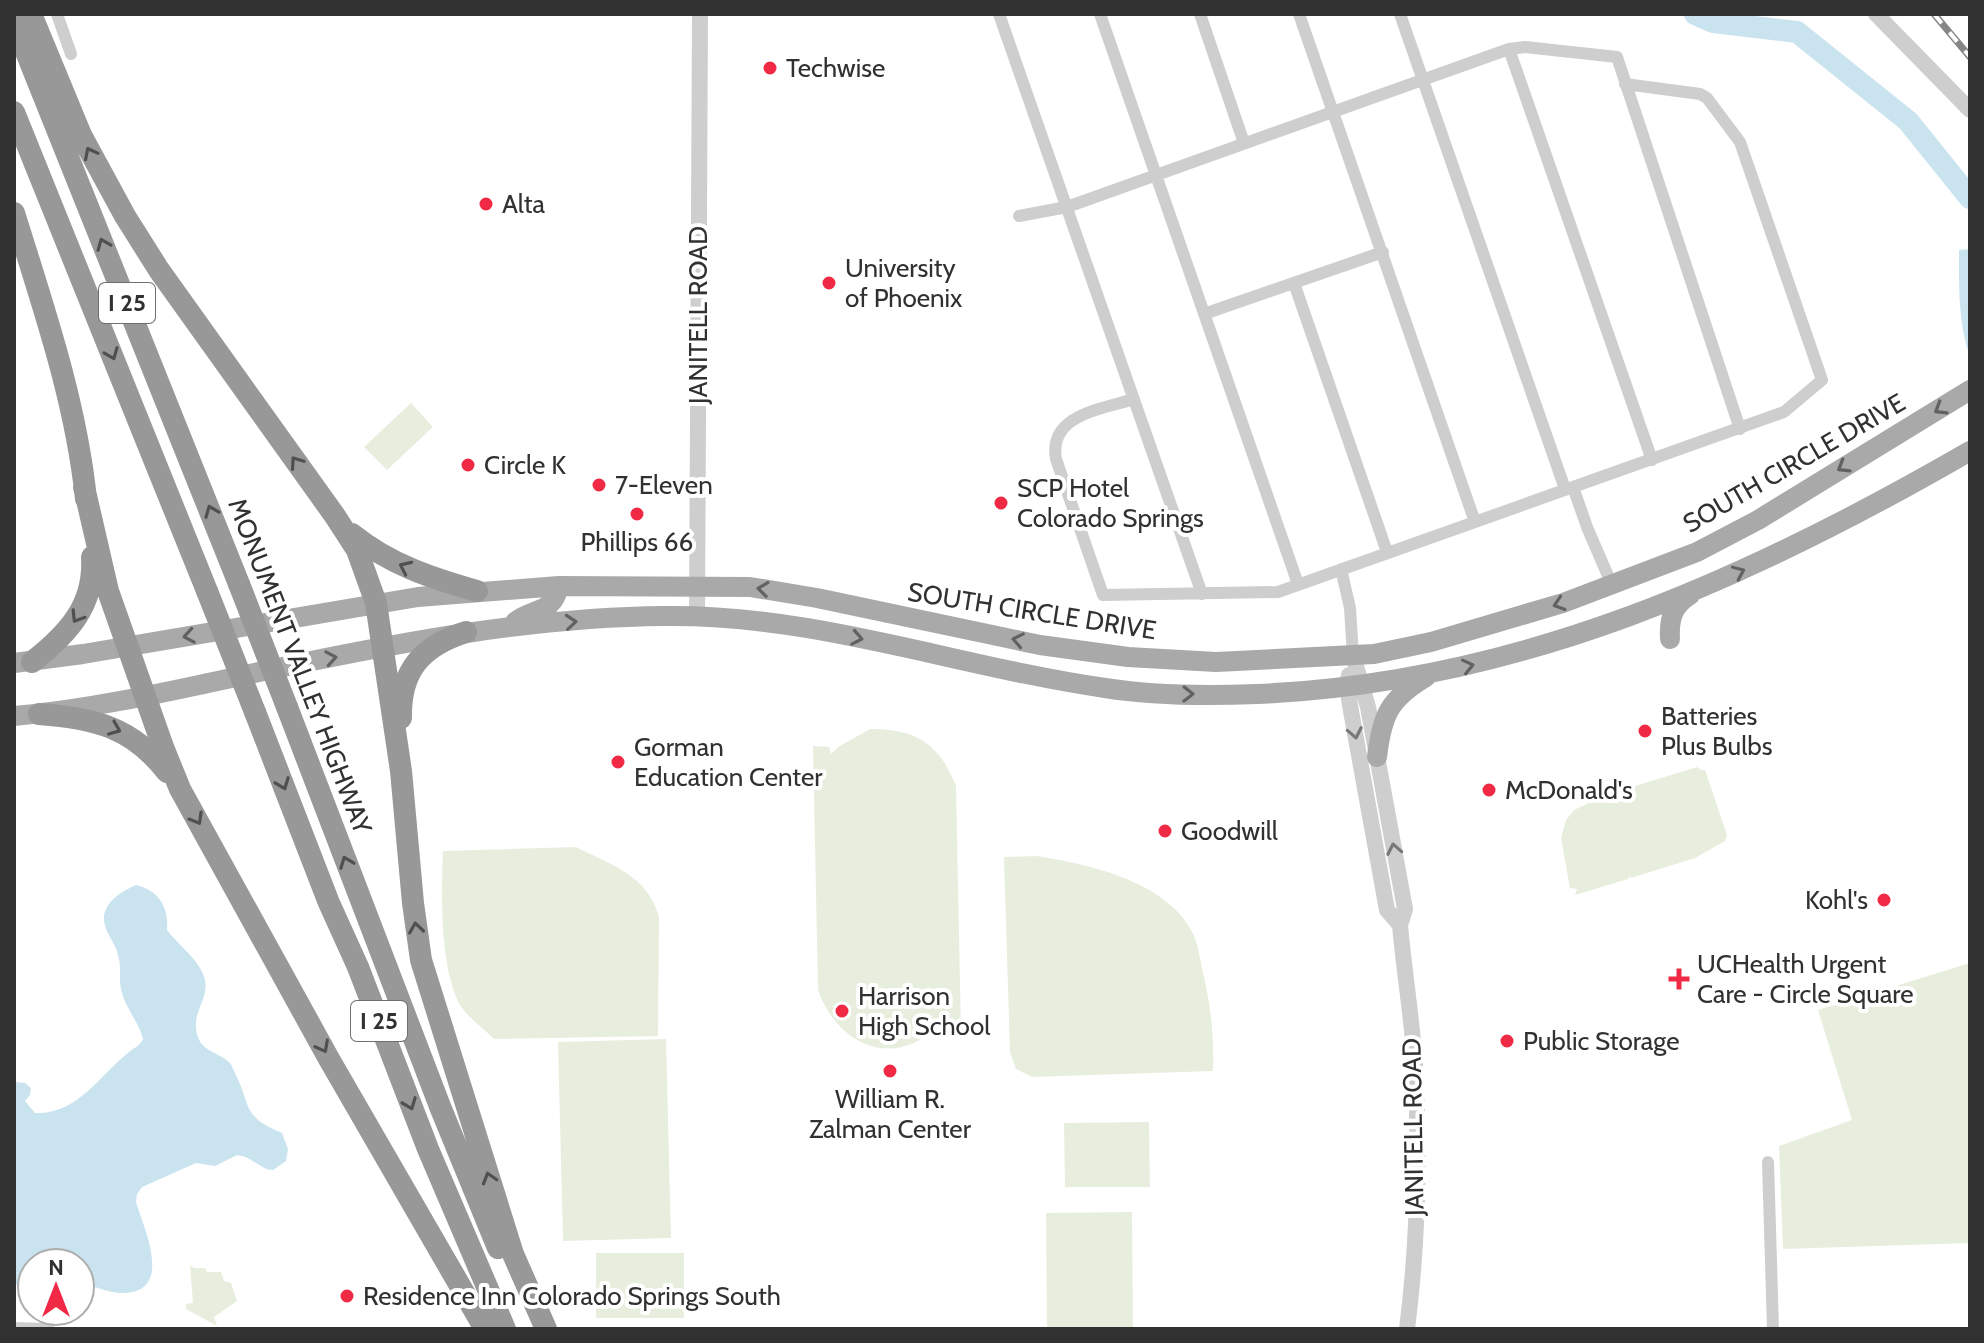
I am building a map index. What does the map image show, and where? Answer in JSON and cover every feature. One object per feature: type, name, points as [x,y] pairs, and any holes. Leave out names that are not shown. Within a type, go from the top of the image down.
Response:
[{"type":"highway","points":[[31,14],[81,135],[125,216],[357,550],[376,603],[401,771],[421,960],[513,1254],[546,1329]]},
{"type":"highway","name":"MONUMENT VALLEY HIGHWAY","points":[[14,22],[239,584],[441,1109],[503,1261],[535,1329]]},
{"type":"highway","name":"I 25","points":[[14,112],[329,903],[358,967],[428,1149],[505,1329]]},
{"type":"highway","points":[[14,213],[46,314],[77,440],[92,562],[88,596],[73,625],[23,663]]},
{"type":"highway","points":[[84,487],[108,591],[180,789],[329,1059],[485,1329]]},
{"type":"highway","points":[[341,526],[368,547],[402,566],[477,591]]},
{"type":"highway","points":[[401,771],[401,710],[411,670],[433,645],[466,632]]},
{"type":"highway","points":[[39,714],[77,716],[132,736],[151,752],[180,789]]},
{"type":"main road","name":"SOUTH CIRCLE DRIVE","points":[[23,663],[376,603],[477,591],[559,586],[697,585],[777,591],[1095,654],[1216,662],[1353,656],[1405,649],[1550,607],[1697,552],[1970,390]]},
{"type":"main road","points":[[14,716],[145,696],[466,632],[635,617],[697,617],[799,628],[1111,689],[1235,694],[1355,685],[1489,662],[1698,590],[1810,539],[1970,451]]},
{"type":"main road","points":[[509,628],[522,616],[551,605],[557,597],[559,586]]},
{"type":"main road","points":[[1621,619],[1657,624],[1670,639],[1669,621],[1677,605],[1698,590]]},
{"type":"main road","points":[[1377,757],[1383,722],[1391,704],[1407,689],[1433,673]]},
{"type":"street","points":[[57,14],[71,54]]},
{"type":"street","name":"JANITELL ROAD","points":[[697,617],[700,14]]},
{"type":"street","points":[[999,14],[1202,594]]},
{"type":"street","points":[[1100,14],[1298,584]]},
{"type":"street","points":[[1200,14],[1244,143]]},
{"type":"street","points":[[1299,14],[1475,522]]},
{"type":"street","points":[[1400,14],[1569,488],[1612,585]]},
{"type":"street","points":[[1876,14],[1970,110]]},
{"type":"street","points":[[1019,216],[1067,207],[1509,49],[1525,47],[1617,57],[1740,429]]},
{"type":"street","points":[[1509,49],[1652,460]]},
{"type":"street","points":[[1134,399],[1076,418],[1066,424],[1055,439],[1056,459],[1103,595],[1267,594],[1784,412],[1822,380],[1740,142],[1707,98],[1700,94],[1625,84]]},
{"type":"street","points":[[1204,314],[1383,252]]},
{"type":"street","points":[[1294,283],[1387,552]]},
{"type":"street","name":"JANITELL ROAD","points":[[1341,569],[1350,608],[1355,685],[1387,910],[1400,925]]},
{"type":"street","name":"JANITELL ROAD","points":[[1355,685],[1377,757],[1405,909],[1400,925],[1417,1122],[1413,1276],[1407,1329]]},
{"type":"street","points":[[1768,1162],[1773,1329]]},
{"type":"street","points":[[14,1328],[49,1329]]},
{"type":"green space","points":[[411,403],[433,427],[387,470],[364,447]]},
{"type":"green space","points":[[870,729],[900,732],[924,741],[942,759],[956,786],[961,1032],[942,1031],[940,1025],[922,1039],[904,1046],[886,1048],[853,1038],[827,1009],[818,990],[813,746],[829,747],[831,754]]},
{"type":"green space","points":[[1697,767],[1705,770],[1727,835],[1725,841],[1695,858],[1575,895],[1577,889],[1570,888],[1561,838],[1566,820],[1574,810],[1606,795]]},
{"type":"green space","points":[[576,847],[626,873],[637,881],[654,903],[659,917],[658,1036],[494,1039],[463,1010],[451,983],[443,926],[443,851]]},
{"type":"green space","points":[[1036,856],[1080,864],[1127,879],[1168,903],[1184,919],[1195,938],[1208,995],[1213,1071],[1032,1077],[1016,1069],[1010,1052],[1004,857]]},
{"type":"green space","points":[[1970,963],[1970,1243],[1783,1249],[1779,1146],[1852,1120],[1818,1010]]},
{"type":"green space","points":[[666,1039],[671,1238],[563,1241],[558,1042]]},
{"type":"green space","points":[[1149,1122],[1150,1187],[1065,1187],[1064,1123]]},
{"type":"green space","points":[[1132,1212],[1133,1329],[1047,1329],[1046,1213]]},
{"type":"green space","points":[[596,1253],[684,1253],[684,1318],[596,1318]]},
{"type":"green space","points":[[190,1265],[205,1268],[207,1272],[221,1272],[224,1281],[231,1283],[237,1301],[214,1317],[217,1326],[186,1309],[186,1304],[193,1303]]},
{"type":"water","points":[[1970,249],[1970,357],[1961,318],[1959,250]]},
{"type":"water","points":[[136,885],[144,887],[161,901],[167,930],[203,974],[204,995],[196,1021],[200,1042],[230,1063],[254,1116],[282,1133],[288,1149],[286,1161],[273,1170],[237,1155],[215,1166],[196,1163],[142,1187],[136,1202],[149,1243],[152,1271],[148,1283],[138,1290],[117,1293],[96,1288],[96,1247],[16,1247],[14,1285],[14,1082],[25,1083],[31,1088],[25,1101],[35,1113],[63,1108],[87,1092],[143,1039],[122,993],[118,955],[104,918],[112,900]]},
{"type":"waterway","points":[[1695,14],[1713,22],[1797,32],[1908,121],[1970,198]]},
{"type":"railway","points":[[1934,14],[1970,57]]},
{"type":"place","name":"Techwise","points":[[770,68]]},
{"type":"place","name":"Alta","points":[[486,204]]},
{"type":"place","name":"University of Phoenix","points":[[829,283]]},
{"type":"place","name":"Circle K","points":[[468,465]]},
{"type":"place","name":"7-Eleven","points":[[599,485]]},
{"type":"place","name":"SCP Hotel Colorado Springs","points":[[1001,503]]},
{"type":"place","name":"Phillips 66","points":[[637,514]]},
{"type":"place","name":"Batteries Plus Bulbs","points":[[1645,731]]},
{"type":"place","name":"Gorman Education Center","points":[[618,762]]},
{"type":"place","name":"McDonald's","points":[[1489,790]]},
{"type":"place","name":"Goodwill","points":[[1165,831]]},
{"type":"place","name":"Kohl's","points":[[1884,900]]},
{"type":"place","name":"UCHealth Urgent Care - Circle Square","points":[[1679,979]]},
{"type":"place","name":"Harrison High School","points":[[842,1011]]},
{"type":"place","name":"Public Storage","points":[[1507,1041]]},
{"type":"place","name":"William R. Zalman Center","points":[[890,1071]]},
{"type":"place","name":"Residence Inn Colorado Springs South","points":[[347,1296]]}]
